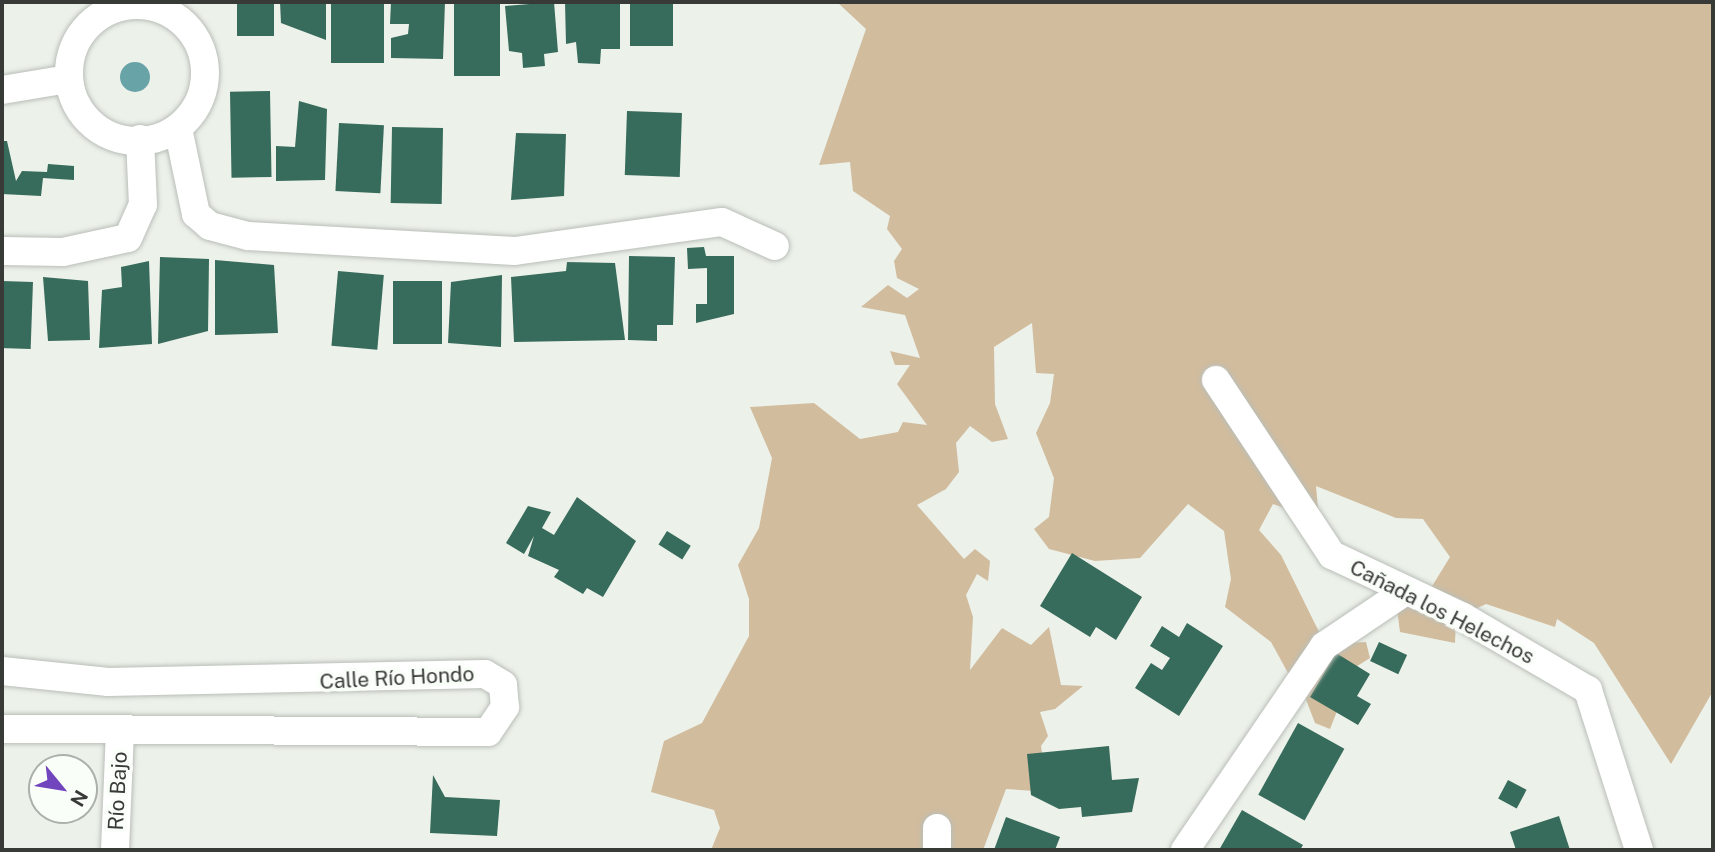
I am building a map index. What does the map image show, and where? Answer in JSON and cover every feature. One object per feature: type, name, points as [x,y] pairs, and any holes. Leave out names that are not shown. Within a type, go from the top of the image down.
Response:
[{"type":"street","points":[[142,3],[181,11],[203,54],[206,74],[193,113],[178,128],[157,139],[127,141],[93,127],[68,79],[73,50],[88,24],[104,12],[142,3]]},
{"type":"street","points":[[2,90],[68,79]]},
{"type":"street","points":[[178,128],[196,214],[210,226],[248,236],[515,251],[722,222],[775,246]]},
{"type":"street","points":[[2,251],[63,251],[128,238],[143,205],[139,139]]},
{"type":"street","name":"Cañada los Helechos","points":[[1216,380],[1332,555],[1406,591],[1588,690],[1639,850]]},
{"type":"street","points":[[1185,850],[1324,646],[1406,591]]},
{"type":"street","name":"Calle Río Hondo","points":[[2,671],[108,682],[485,674],[503,685],[505,707],[488,732],[120,732],[2,729]]},
{"type":"street","name":"Río Bajo","points":[[115,850],[120,732]]},
{"type":"shaded area","points":[[837,2],[1713,2],[1713,691],[1671,764],[1594,643],[1557,619],[1555,627],[1486,604],[1456,618],[1455,643],[1400,632],[1395,593],[1426,596],[1450,557],[1423,519],[1396,518],[1316,486],[1319,520],[1273,504],[1259,530],[1281,555],[1325,644],[1366,642],[1370,658],[1354,668],[1330,729],[1315,723],[1305,697],[1317,681],[1288,673],[1271,642],[1225,607],[1231,579],[1224,531],[1188,504],[1140,558],[1095,561],[1049,549],[1034,529],[1049,517],[1054,478],[1036,433],[1050,403],[1054,374],[1036,373],[1032,323],[994,347],[995,404],[1008,439],[992,442],[970,426],[956,443],[959,472],[946,489],[917,505],[964,559],[975,549],[990,561],[988,581],[977,574],[966,595],[973,617],[970,670],[1002,628],[1031,645],[1049,627],[1061,685],[1083,686],[1055,709],[1040,712],[1048,736],[1041,746],[1046,776],[1035,791],[1006,789],[983,850],[711,850],[720,828],[714,810],[651,792],[664,741],[702,723],[749,636],[749,599],[738,565],[759,528],[772,458],[750,407],[814,403],[860,439],[898,432],[903,422],[927,425],[897,384],[910,365],[895,365],[890,351],[920,358],[905,315],[861,307],[888,285],[907,298],[919,289],[897,278],[894,261],[902,249],[887,229],[890,216],[853,191],[850,162],[819,165],[866,29]]},
{"type":"water","points":[[135,62],[141,63],[149,71],[149,83],[141,91],[135,92],[129,91],[121,83],[120,77],[121,71],[129,63]]},
{"type":"building","points":[[237,2],[274,2],[274,36],[237,36]]},
{"type":"building","points":[[280,2],[326,2],[326,40],[281,23]]},
{"type":"building","points":[[331,2],[384,2],[384,63],[331,63]]},
{"type":"building","points":[[391,2],[445,2],[443,59],[391,58],[391,38],[408,34],[409,24],[390,24]]},
{"type":"building","points":[[454,2],[500,2],[500,76],[454,76]]},
{"type":"building","points":[[554,2],[558,52],[544,54],[545,66],[523,68],[522,53],[509,51],[505,6]]},
{"type":"building","points":[[565,2],[620,2],[620,49],[601,49],[600,64],[578,63],[576,42],[566,44]]},
{"type":"building","points":[[630,2],[673,2],[673,46],[630,46]]},
{"type":"building","points":[[270,91],[272,177],[232,178],[230,92]]},
{"type":"building","points":[[299,101],[327,109],[325,180],[276,181],[276,146],[295,147]]},
{"type":"building","points":[[627,111],[682,113],[680,177],[625,175]]},
{"type":"building","points":[[339,123],[384,125],[380,193],[335,191]]},
{"type":"building","points":[[392,127],[443,128],[442,204],[391,203]]},
{"type":"building","points":[[516,133],[566,134],[564,196],[511,200]]},
{"type":"building","points":[[2,141],[7,141],[16,181],[22,171],[47,172],[48,164],[74,166],[74,180],[43,178],[41,196],[2,194]]},
{"type":"building","points":[[704,247],[706,256],[734,256],[734,314],[696,323],[696,304],[707,304],[707,268],[688,269],[687,248]]},
{"type":"building","points":[[629,256],[675,257],[673,325],[657,325],[657,341],[628,340]]},
{"type":"building","points":[[160,257],[209,259],[208,331],[158,344]]},
{"type":"building","points":[[215,260],[274,265],[278,333],[215,335]]},
{"type":"building","points":[[149,261],[152,344],[99,348],[102,290],[122,287],[121,267]]},
{"type":"building","points":[[567,262],[615,263],[625,340],[514,342],[511,277],[566,271]]},
{"type":"building","points":[[338,271],[384,275],[377,350],[331,346]]},
{"type":"building","points":[[502,275],[501,347],[448,343],[451,282]]},
{"type":"building","points":[[43,277],[88,281],[90,340],[48,341]]},
{"type":"building","points":[[2,281],[33,282],[31,349],[2,348]]},
{"type":"building","points":[[393,281],[442,281],[442,344],[393,344]]},
{"type":"building","points":[[577,497],[636,541],[603,597],[587,588],[583,594],[554,577],[559,570],[528,556],[534,536],[524,554],[506,543],[528,506],[551,512],[542,528],[554,535]]},
{"type":"building","points":[[667,531],[691,546],[682,559],[659,545]]},
{"type":"building","points":[[1072,553],[1142,597],[1116,640],[1096,627],[1090,637],[1040,606]]},
{"type":"building","points":[[1187,623],[1223,646],[1179,716],[1135,688],[1151,663],[1162,670],[1170,658],[1150,646],[1162,626],[1179,637]]},
{"type":"building","points":[[1379,642],[1407,655],[1398,674],[1370,661]]},
{"type":"building","points":[[1336,653],[1370,674],[1357,696],[1371,704],[1358,725],[1310,697]]},
{"type":"building","points":[[1298,723],[1344,749],[1305,820],[1258,795]]},
{"type":"building","points":[[1109,746],[1112,780],[1139,778],[1132,812],[1082,817],[1081,807],[1059,809],[1031,795],[1027,754]]},
{"type":"building","points":[[433,775],[445,797],[500,800],[497,836],[430,833]]},
{"type":"building","points":[[1508,780],[1527,790],[1517,808],[1498,799]]},
{"type":"building","points":[[1242,810],[1303,845],[1300,850],[1219,850]]},
{"type":"building","points":[[1559,816],[1570,850],[1516,850],[1510,832]]},
{"type":"building","points":[[1006,817],[1060,837],[1055,850],[994,850]]}]
